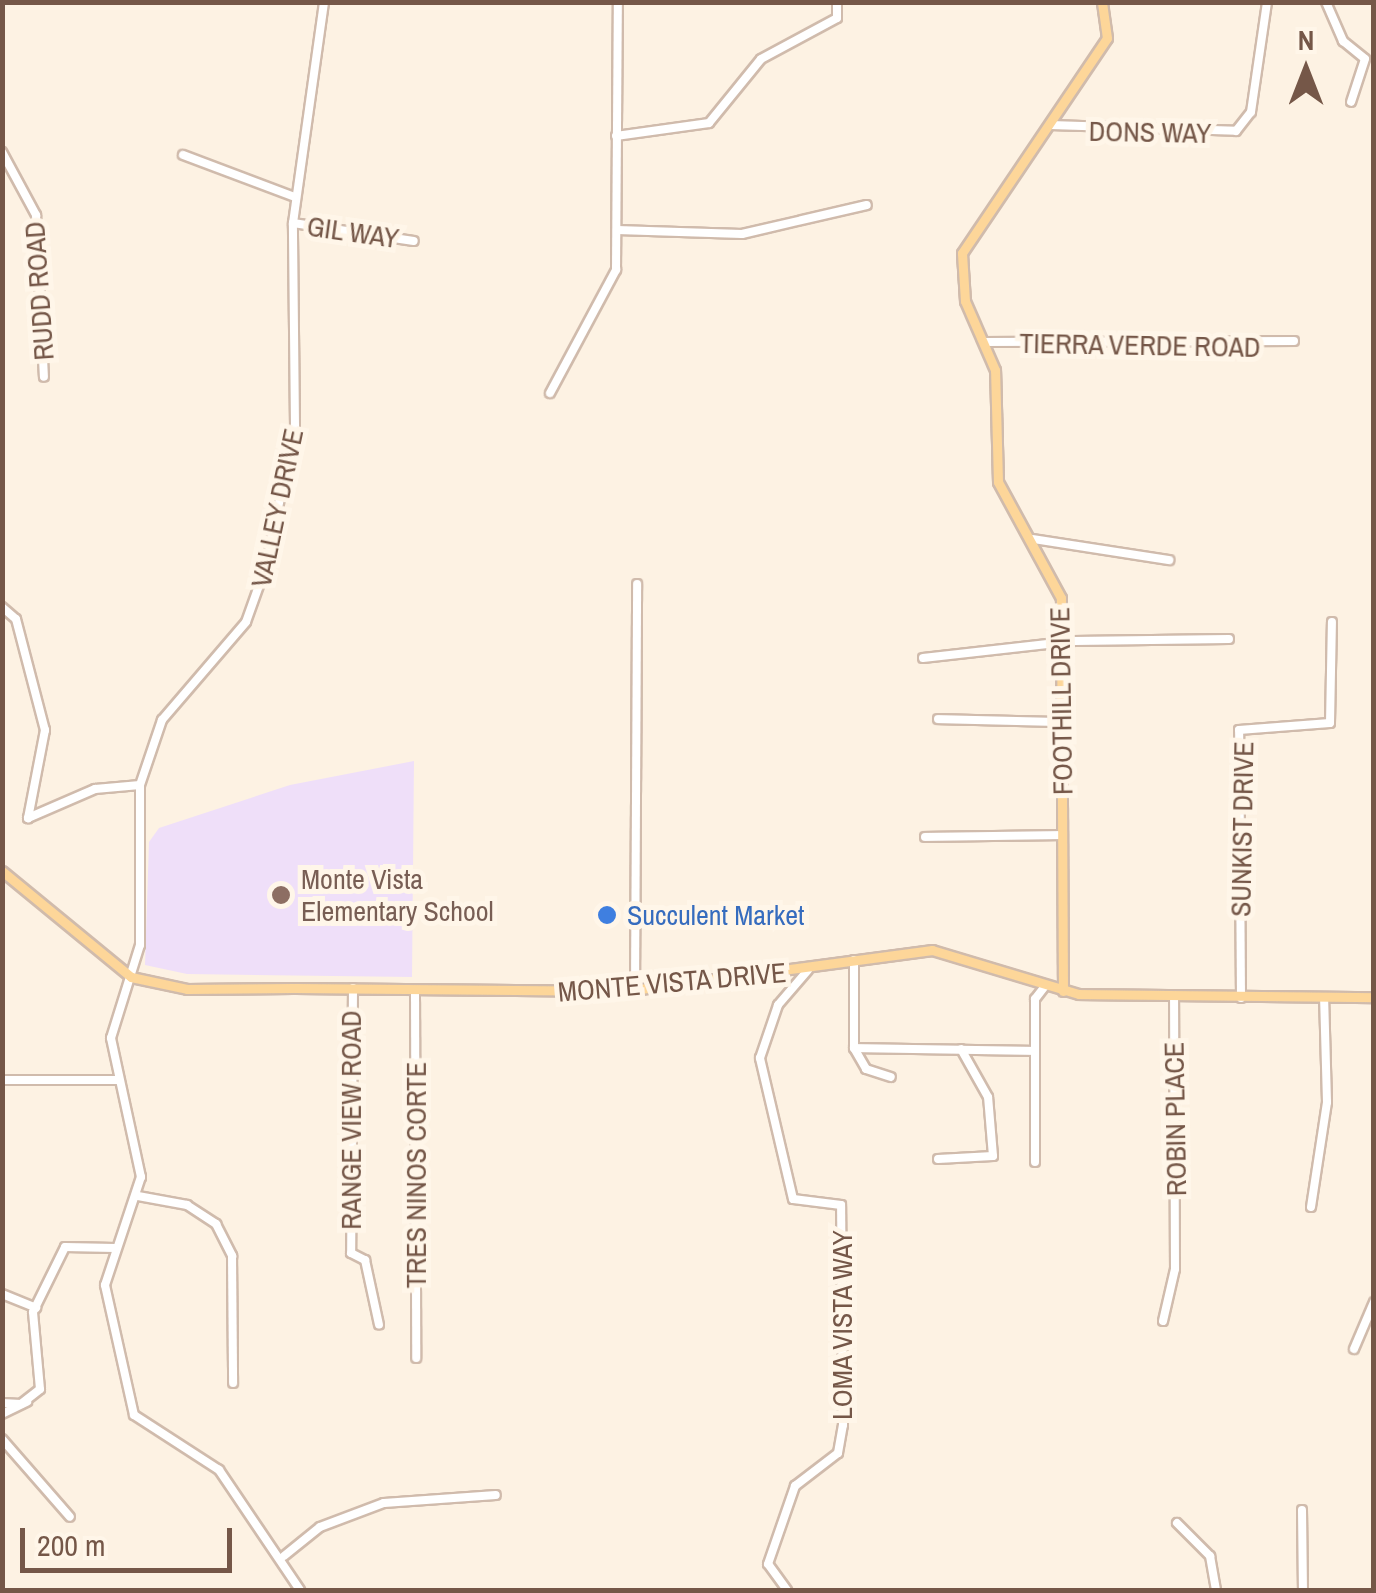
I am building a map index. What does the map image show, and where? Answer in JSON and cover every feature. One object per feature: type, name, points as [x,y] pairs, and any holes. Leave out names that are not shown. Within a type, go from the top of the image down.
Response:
[{"type":"main road","name":"FOOTHILL DRIVE","points":[[1064,991],[1064,722],[1056,576],[994,466],[995,370],[965,301],[962,253],[1107,38],[1102,2]]},
{"type":"main road","name":"MONTE VISTA DRIVE","points":[[2,870],[131,976],[188,989],[635,990],[808,970],[854,960],[953,952],[1064,991],[1174,998],[1374,997]]},
{"type":"street","name":"VALLEY DRIVE","points":[[138,1196],[140,1165],[117,1080],[111,1038],[140,945],[140,785],[162,720],[259,597],[296,415],[293,223],[324,2]]},
{"type":"street","points":[[550,392],[612,281],[617,230],[618,2]]},
{"type":"street","points":[[616,136],[709,123],[761,59],[837,18],[837,2]]},
{"type":"street","name":"DONS WAY","points":[[1050,125],[1236,131],[1251,112],[1266,2]]},
{"type":"street","points":[[1326,2],[1343,41],[1365,60],[1351,102]]},
{"type":"street","name":"RUDD ROAD","points":[[2,152],[36,214],[44,378]]},
{"type":"street","points":[[183,155],[295,198]]},
{"type":"street","points":[[617,230],[742,234],[866,204]]},
{"type":"street","name":"GIL WAY","points":[[293,223],[414,242]]},
{"type":"street","name":"TIERRA VERDE ROAD","points":[[986,342],[1294,341]]},
{"type":"street","points":[[1033,538],[1170,560]]},
{"type":"street","points":[[635,990],[637,584]]},
{"type":"street","points":[[2,607],[16,618],[45,730],[28,818],[94,789],[140,785]]},
{"type":"street","name":"SUNKIST DRIVE","points":[[1241,998],[1239,730],[1330,724],[1332,622]]},
{"type":"street","points":[[923,658],[1229,639]]},
{"type":"street","points":[[938,720],[1064,722]]},
{"type":"street","points":[[925,838],[1061,835]]},
{"type":"street","points":[[854,960],[854,1048],[866,1068],[892,1077]]},
{"type":"street","name":"LOMA VISTA WAY","points":[[786,1590],[768,1564],[795,1486],[838,1453],[844,1424],[842,1205],[793,1199],[760,1058],[778,1006],[808,970]]},
{"type":"street","points":[[1036,1162],[1035,1052],[1044,986]]},
{"type":"street","name":"RANGE VIEW ROAD","points":[[353,988],[351,1252],[365,1260],[379,1325]]},
{"type":"street","name":"TRES NINOS CORTE","points":[[415,992],[416,1358]]},
{"type":"street","points":[[1310,1207],[1327,1102],[1324,997]]},
{"type":"street","name":"ROBIN PLACE","points":[[1162,1321],[1176,1241],[1174,998]]},
{"type":"street","points":[[854,1048],[1035,1052]]},
{"type":"street","points":[[938,1159],[993,1156],[988,1098],[957,1048]]},
{"type":"street","points":[[2,1080],[117,1080]]},
{"type":"street","points":[[233,1383],[232,1256],[216,1224],[188,1205],[138,1196],[115,1248],[105,1285],[134,1415],[219,1470],[284,1556],[300,1590]]},
{"type":"street","points":[[2,1414],[28,1401],[42,1378],[36,1308],[65,1248],[115,1248]]},
{"type":"street","points":[[2,1294],[36,1308]]},
{"type":"street","points":[[1354,1349],[1374,1302]]},
{"type":"street","points":[[2,1403],[28,1401]]},
{"type":"street","points":[[2,1439],[70,1517]]},
{"type":"street","points":[[284,1556],[320,1528],[384,1503],[496,1495]]},
{"type":"street","points":[[1302,1510],[1303,1590]]},
{"type":"street","points":[[1177,1523],[1210,1556],[1216,1590]]},
{"type":"shaded area","name":"Monte Vista Elementary School","points":[[414,761],[412,977],[187,974],[145,965],[149,842],[159,828],[290,785]]},
{"type":"place","name":"Monte Vista Elementary School","points":[[281,895]]},
{"type":"place","name":"Succulent Market","points":[[607,915]]}]
